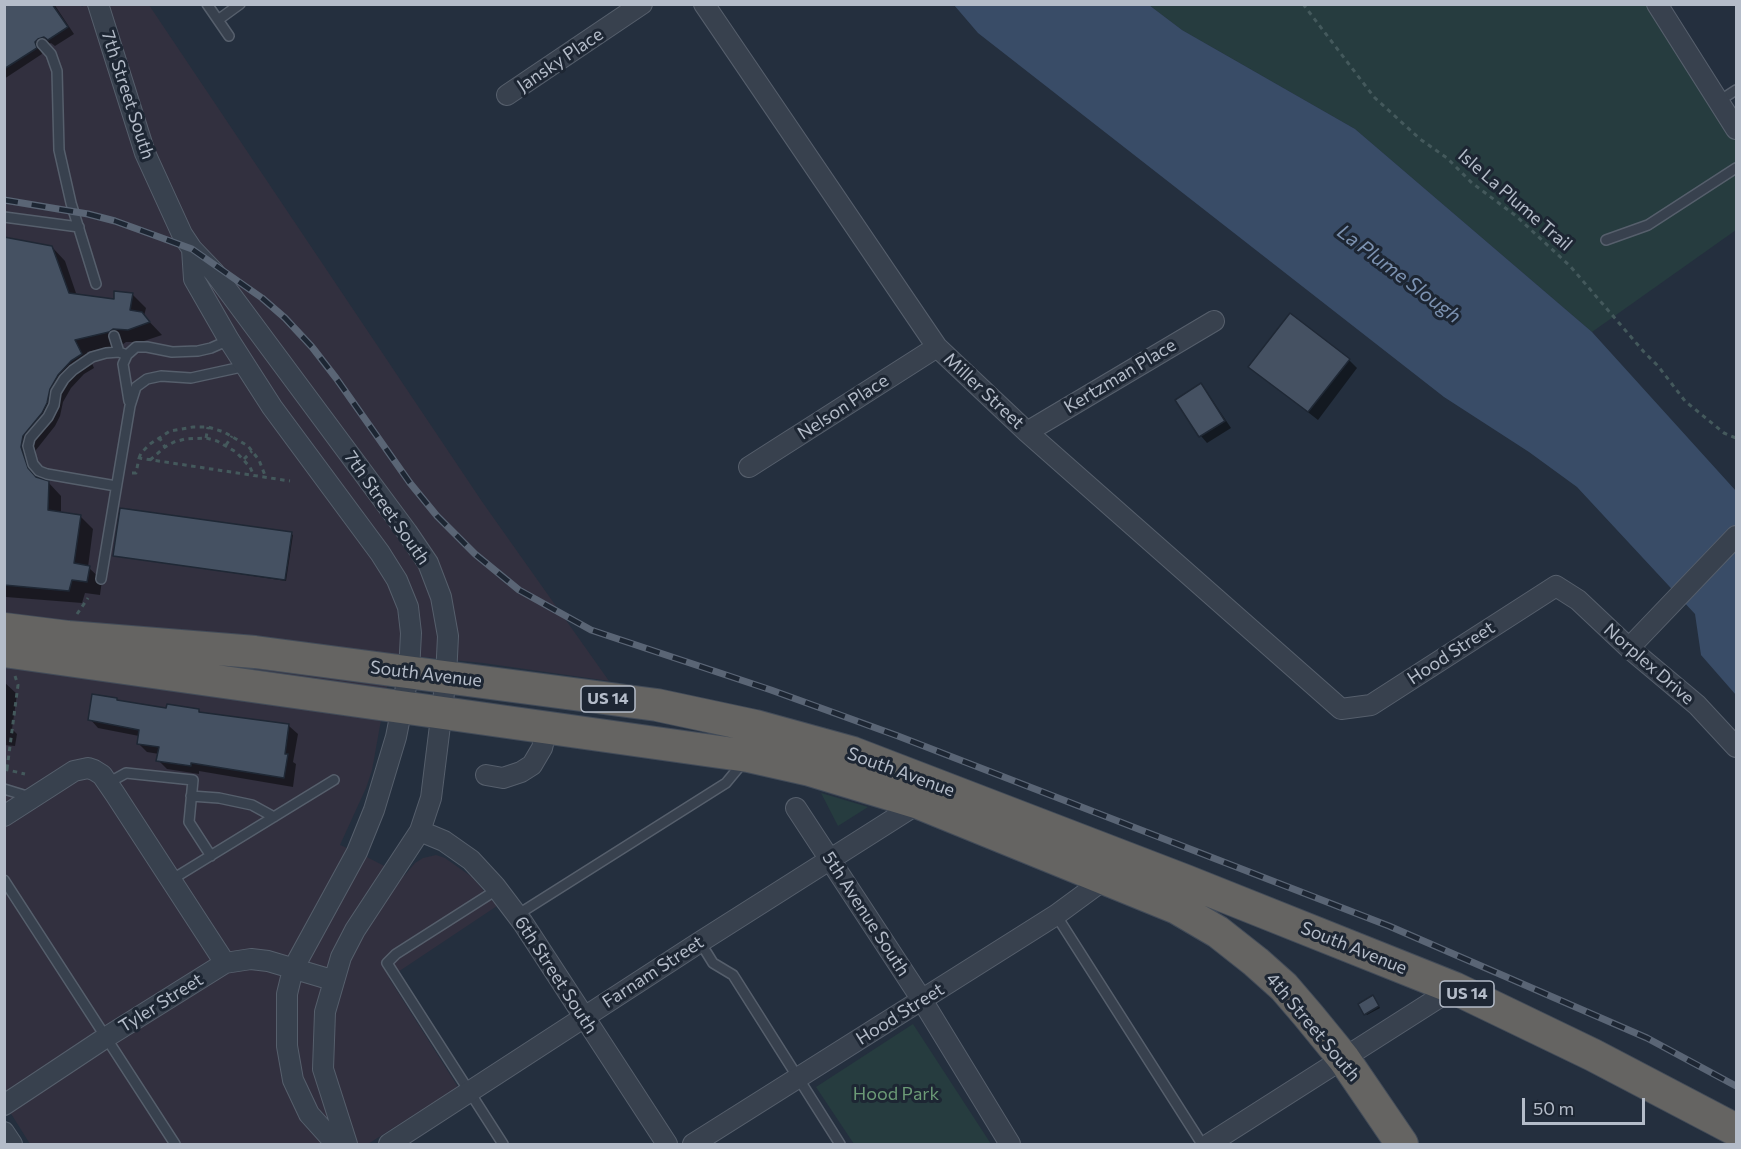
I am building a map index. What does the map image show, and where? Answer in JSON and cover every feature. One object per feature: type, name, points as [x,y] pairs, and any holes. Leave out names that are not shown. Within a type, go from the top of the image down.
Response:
[{"type":"highway","name":"South Avenue","points":[[4,629],[68,637],[255,652],[657,705],[755,726],[853,753],[1176,877],[1454,988],[1593,1054],[1737,1130]]},
{"type":"highway","name":"South Avenue","points":[[9,659],[442,713],[748,756],[810,770],[919,803],[1177,908]]},
{"type":"highway","name":"4th Street South","points":[[1177,908],[1218,932],[1284,987],[1344,1059],[1402,1144]]},
{"type":"street","name":"7th Street South","points":[[98,4],[145,153],[182,234],[192,249],[214,272],[428,563],[441,597],[448,636],[446,677],[431,798],[420,831],[340,957],[325,1012],[323,1069],[347,1144]]},
{"type":"street","name":"Jansky Place","points":[[507,94],[642,4]]},
{"type":"street","name":"Miller Street","points":[[704,4],[937,347],[1027,432],[1341,709]]},
{"type":"street","points":[[1657,4],[1737,129]]},
{"type":"street","name":"7th Street South","points":[[192,249],[194,279],[229,340],[272,407],[397,580],[408,608],[409,672],[396,737],[374,810],[357,852],[293,969],[287,994],[287,1046],[293,1080],[309,1114],[336,1144]]},
{"type":"street","name":"Kertzman Place","points":[[1027,432],[1214,321]]},
{"type":"street","name":"Nelson Place","points":[[749,467],[937,347]]},
{"type":"street","points":[[1629,648],[1737,536]]},
{"type":"street","name":"Hood Street","points":[[1341,709],[1371,705],[1556,586]]},
{"type":"street","name":"Norplex Drive","points":[[1556,586],[1578,600],[1629,648],[1697,705],[1737,747]]},
{"type":"street","points":[[486,775],[503,778],[521,772],[532,765],[542,748],[547,728]]},
{"type":"street","points":[[4,816],[80,769],[88,768],[105,779],[225,963]]},
{"type":"street","name":"Farnam Street","points":[[388,1144],[919,803]]},
{"type":"street","name":"5th Avenue South","points":[[796,808],[922,1000],[1010,1144]]},
{"type":"street","name":"6th Street South","points":[[420,831],[444,841],[471,860],[498,889],[667,1144]]},
{"type":"street","name":"Hood Street","points":[[693,1144],[1056,915],[1105,879]]},
{"type":"street","name":"Tyler Street","points":[[4,1105],[225,963],[251,959],[268,961],[332,980]]},
{"type":"street","points":[[1209,1144],[1454,988]]},
{"type":"street","points":[[4,1132],[12,1144]]},
{"type":"street","points":[[1726,1144],[1737,1137]]},
{"type":"lane","points":[[207,4],[229,36]]},
{"type":"lane","points":[[218,20],[240,4]]},
{"type":"lane","points":[[42,44],[51,54],[57,71],[59,150],[96,284]]},
{"type":"lane","points":[[1719,101],[1737,90]]},
{"type":"lane","points":[[1606,240],[1648,225],[1737,168]]},
{"type":"lane","points":[[4,217],[79,227]]},
{"type":"lane","points":[[114,336],[123,354],[130,406]]},
{"type":"lane","points":[[116,486],[47,474],[39,471],[33,464],[28,446],[30,438],[48,417],[54,405],[56,392],[68,374],[92,357],[106,353],[123,354],[136,348],[147,347],[172,352],[198,351],[229,340]]},
{"type":"lane","points":[[101,579],[130,406],[136,387],[147,379],[161,376],[191,378],[246,366]]},
{"type":"lane","points":[[517,915],[726,783],[748,756]]},
{"type":"lane","points":[[105,779],[126,773],[193,780],[189,822],[211,855]]},
{"type":"lane","points":[[171,880],[334,780]]},
{"type":"lane","points":[[4,789],[32,798]]},
{"type":"lane","points":[[192,796],[219,798],[252,805],[274,817]]},
{"type":"lane","points":[[4,880],[175,1144]]},
{"type":"lane","points":[[498,889],[396,954],[387,963],[503,1144]]},
{"type":"lane","points":[[1056,915],[1202,1144]]},
{"type":"lane","points":[[700,942],[713,963],[733,975],[796,1078],[840,1144]]},
{"type":"path","name":"Isle La Plume Trail","points":[[1303,4],[1374,97],[1420,139],[1447,158],[1472,183],[1516,216],[1570,266],[1658,366],[1685,401],[1724,433],[1737,438]]},
{"type":"path","points":[[206,438],[207,427]]},
{"type":"path","points":[[136,473],[141,453],[159,437],[182,428],[207,427],[232,436],[252,451],[263,468],[266,478]]},
{"type":"path","points":[[182,428],[185,439]]},
{"type":"path","points":[[226,446],[232,436]]},
{"type":"path","points":[[159,437],[165,447]]},
{"type":"path","points":[[150,460],[165,447],[185,439],[206,438],[226,446],[244,459],[254,476]]},
{"type":"path","points":[[244,459],[252,451]]},
{"type":"path","points":[[139,458],[290,481]]},
{"type":"path","points":[[73,618],[88,598]]},
{"type":"path","points":[[9,659],[18,685],[6,769],[25,774]]},
{"type":"shaded area","points":[[80,4],[82,7],[87,4],[149,5],[483,503],[609,681],[483,663],[393,654],[372,770],[340,845],[404,876],[415,863],[423,858],[436,855],[445,858],[472,877],[497,906],[389,978],[458,1087],[368,1144],[30,1144],[5,1104],[5,5]]},
{"type":"green space","points":[[1149,5],[1648,5],[1736,142],[1736,230],[1592,332],[1355,129],[1182,30]]},
{"type":"green space","points":[[821,793],[868,807],[838,826]]},
{"type":"green space","name":"Hood Park","points":[[913,1024],[991,1144],[854,1144],[816,1087]]},
{"type":"water","name":"La Plume Slough","points":[[954,5],[1149,5],[1182,30],[1355,129],[1592,332],[1736,491],[1736,695],[1701,655],[1695,614],[1577,487],[1529,452],[1444,397],[978,33]]},
{"type":"building","points":[[4,4],[52,4],[68,27],[48,40],[44,37],[38,39],[35,42],[37,48],[4,69]]},
{"type":"building","points":[[4,237],[52,246],[69,293],[114,299],[114,291],[133,293],[130,310],[142,312],[150,322],[128,330],[113,329],[75,340],[82,354],[71,361],[58,375],[50,389],[42,413],[23,436],[21,447],[28,468],[36,477],[49,481],[48,510],[81,515],[74,563],[90,566],[87,582],[72,580],[69,591],[4,585]]},
{"type":"building","points":[[1290,313],[1350,359],[1308,412],[1248,367]]},
{"type":"building","points":[[1201,383],[1225,421],[1199,437],[1175,400]]},
{"type":"building","points":[[120,508],[292,532],[285,580],[113,556]]},
{"type":"building","points":[[92,694],[166,708],[167,704],[199,709],[199,712],[289,724],[284,778],[191,763],[191,766],[156,761],[159,747],[137,744],[139,730],[88,720]]},
{"type":"building","points":[[1373,995],[1379,1006],[1364,1015],[1358,1004]]},
{"type":"railway","points":[[4,200],[88,214],[115,221],[192,249],[262,298],[285,318],[312,347],[410,483],[437,516],[475,554],[519,590],[591,630],[771,690],[898,736],[1389,926],[1647,1038],[1736,1086]]}]
